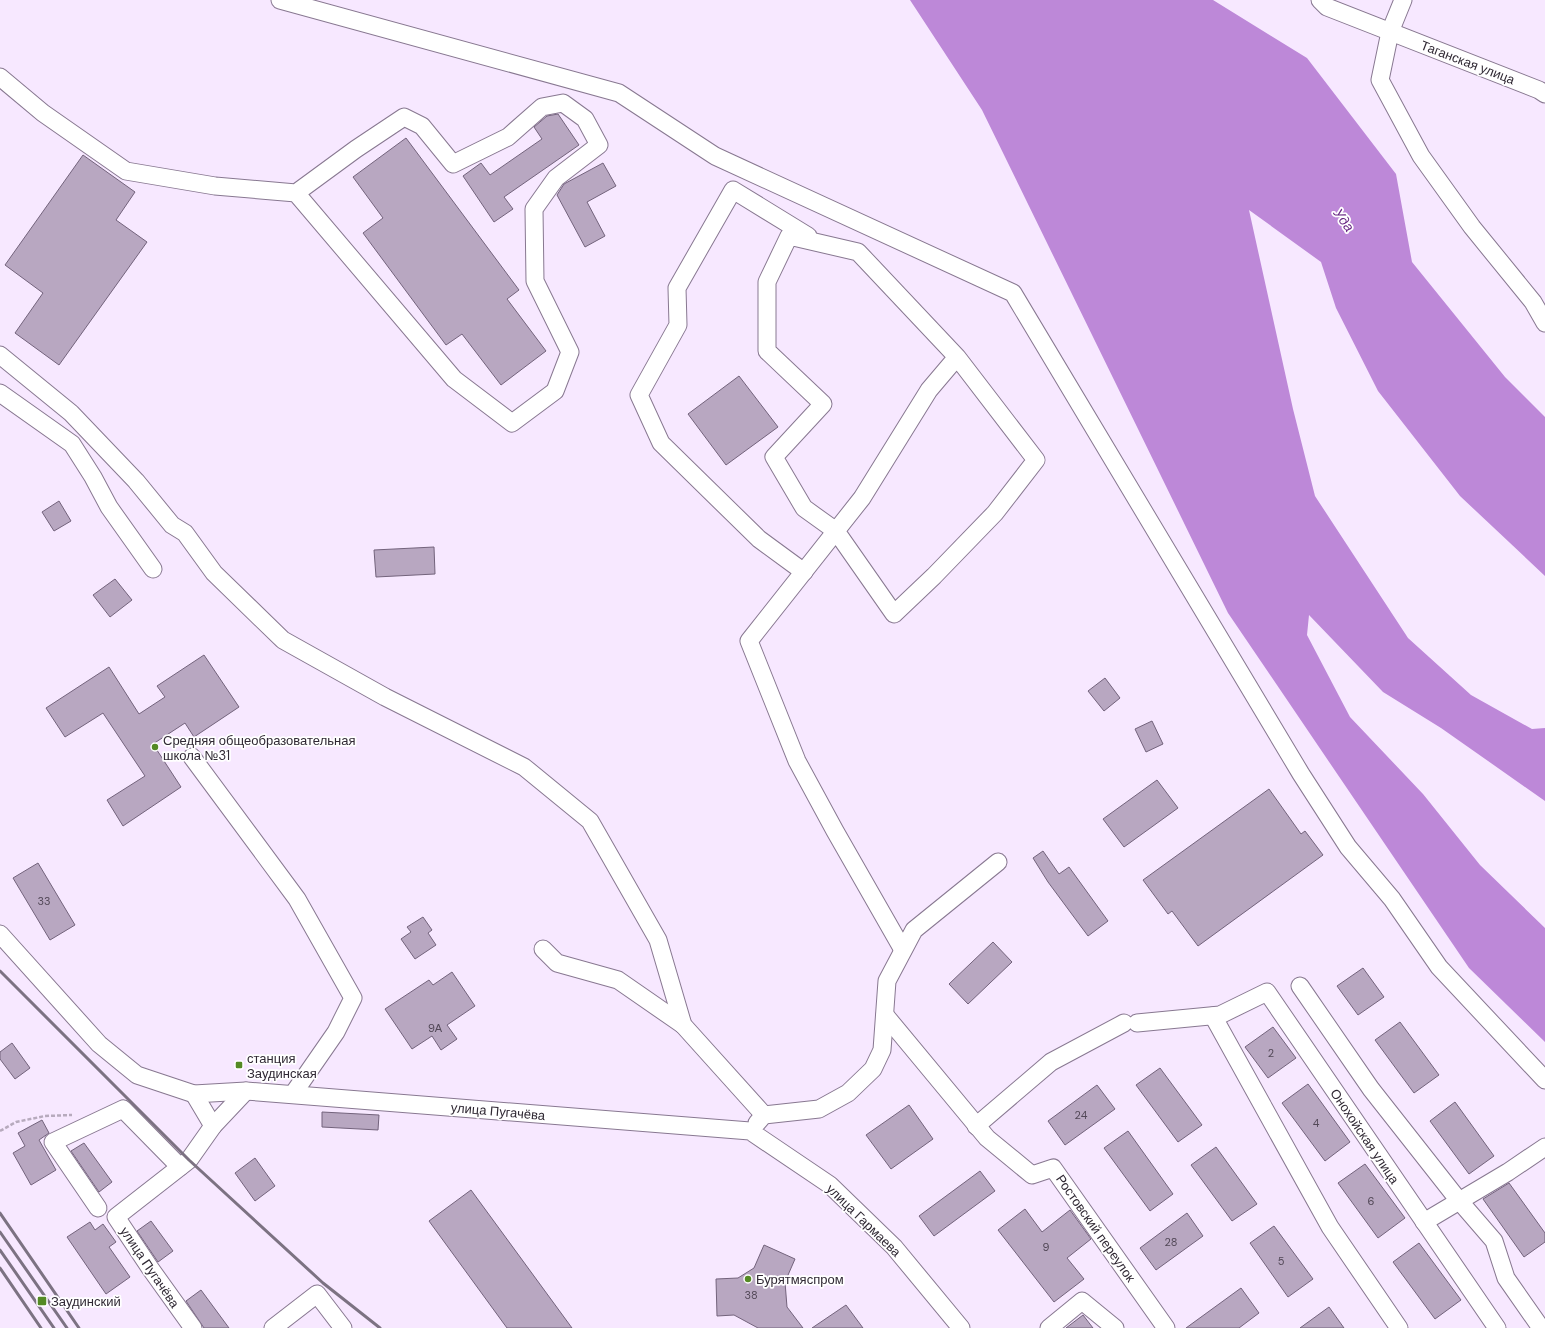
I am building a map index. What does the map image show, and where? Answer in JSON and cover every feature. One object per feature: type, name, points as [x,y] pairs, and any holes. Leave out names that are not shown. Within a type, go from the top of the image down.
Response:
[{"type":"street","points":[[280,0],[619,93],[715,156],[1013,293],[1301,774],[1348,847],[1392,899],[1439,967],[1545,1080]]},
{"type":"street","name":"Таганская улица","points":[[1320,0],[1327,7],[1539,90],[1545,94]]},
{"type":"street","points":[[1403,0],[1390,32],[1380,80],[1421,156],[1472,226],[1533,302],[1545,323]]},
{"type":"street","points":[[0,77],[43,113],[126,171],[215,186],[296,193],[356,148],[404,117],[422,126],[453,164],[508,137],[542,107],[563,103],[585,119],[599,146],[556,178],[534,209],[535,281],[570,352],[555,391],[512,423],[454,379],[296,193]]},
{"type":"street","points":[[804,572],[759,539],[661,443],[639,395],[678,324],[677,288],[733,190],[819,243]]},
{"type":"street","points":[[788,236],[858,252],[958,357],[1036,460],[995,513],[934,576],[894,614],[836,531],[804,508],[774,456],[823,404],[767,351],[767,282],[788,236]]},
{"type":"street","points":[[0,355],[76,418],[136,481],[172,525],[186,534],[214,573],[283,640],[385,697],[524,767],[590,821],[658,940],[683,1025]]},
{"type":"street","points":[[903,950],[797,761],[749,641],[862,498],[929,390],[958,357]]},
{"type":"street","points":[[0,393],[72,444],[93,476],[109,507],[153,569]]},
{"type":"street","points":[[192,757],[297,899],[353,998],[336,1032],[293,1094]]},
{"type":"street","points":[[750,1131],[764,1115],[819,1109],[848,1093],[873,1069],[882,1050],[887,981],[914,930],[998,862]]},
{"type":"street","name":"улица Пугачёва","points":[[0,934],[99,1044],[137,1075],[194,1094],[246,1091],[293,1094],[750,1131]]},
{"type":"street","points":[[543,949],[557,963],[618,980],[683,1025],[764,1115]]},
{"type":"street","points":[[1300,986],[1371,1089],[1459,1201],[1494,1241],[1506,1278],[1541,1328]]},
{"type":"street","name":"Онохойская улица","points":[[976,1126],[1051,1062],[1131,1023],[1220,1015],[1267,992],[1497,1328]]},
{"type":"street","name":"Ростовский переулок","points":[[885,1015],[987,1138],[1032,1175],[1053,1168],[1166,1328]]},
{"type":"street","points":[[1213,1016],[1330,1227],[1399,1328]]},
{"type":"street","name":"улица Пугачёва","points":[[193,1328],[116,1217],[189,1160],[213,1126],[246,1091]]},
{"type":"street","points":[[194,1094],[213,1126]]},
{"type":"street","points":[[98,1208],[53,1142],[123,1109],[180,1167]]},
{"type":"street","name":"улица Гармаева","points":[[750,1131],[830,1185],[894,1247],[961,1328]]},
{"type":"street","points":[[1424,1222],[1508,1172],[1545,1147]]},
{"type":"street","points":[[273,1328],[317,1294],[343,1328]]},
{"type":"street","points":[[1049,1328],[1082,1301],[1116,1328]]},
{"type":"path","points":[[0,1131],[16,1122],[45,1116],[72,1116]]},
{"type":"water","name":"Уда","points":[[910,0],[1213,0],[1307,58],[1396,174],[1412,262],[1505,377],[1545,417],[1545,576],[1460,496],[1378,391],[1336,308],[1321,262],[1249,210],[1293,409],[1315,496],[1408,638],[1471,695],[1532,729],[1545,728],[1545,801],[1441,728],[1383,692],[1309,615],[1307,635],[1350,717],[1423,794],[1480,865],[1545,928],[1545,1042],[1469,968],[1228,613],[982,110]]},
{"type":"building","points":[[558,114],[579,145],[504,197],[513,209],[494,222],[463,176],[481,163],[490,175],[542,139],[534,127],[547,116]]},
{"type":"building","points":[[406,138],[519,290],[507,299],[546,351],[501,385],[462,334],[446,345],[363,233],[383,218],[353,177]]},
{"type":"building","points":[[83,155],[135,192],[116,220],[147,242],[59,365],[15,333],[43,293],[5,265]]},
{"type":"building","points":[[603,163],[616,186],[587,202],[605,236],[585,247],[557,195],[564,184]]},
{"type":"building","points":[[739,376],[778,427],[726,465],[688,414]]},
{"type":"building","points":[[59,501],[71,521],[54,531],[42,512]]},
{"type":"building","points":[[434,547],[435,574],[376,577],[374,550]]},
{"type":"building","points":[[115,579],[132,600],[110,617],[93,595]]},
{"type":"building","points":[[204,655],[239,707],[194,737],[185,723],[153,744],[181,787],[123,826],[107,800],[145,776],[103,713],[65,737],[46,708],[109,667],[139,714],[165,697],[157,686]]},
{"type":"building","points":[[1105,678],[1120,698],[1104,711],[1088,691]]},
{"type":"building","points":[[1152,721],[1163,744],[1146,752],[1135,729]]},
{"type":"building","points":[[1157,780],[1178,808],[1124,847],[1103,819]]},
{"type":"building","points":[[1269,789],[1301,834],[1305,831],[1323,855],[1198,946],[1172,911],[1168,914],[1143,880]]},
{"type":"building","points":[[1043,851],[1059,874],[1069,867],[1108,921],[1088,936],[1048,882],[1033,858]]},
{"type":"building","points":[[38,863],[75,925],[50,940],[13,878]]},
{"type":"building","points":[[423,917],[432,930],[428,933],[436,945],[415,959],[401,939],[411,932],[407,927]]},
{"type":"building","points":[[993,942],[1012,962],[968,1004],[949,984]]},
{"type":"building","points":[[1363,968],[1384,997],[1358,1015],[1337,986]]},
{"type":"building","points":[[452,972],[475,1006],[447,1025],[457,1039],[441,1050],[432,1036],[412,1049],[385,1009],[429,980],[433,985]]},
{"type":"building","points":[[1400,1022],[1439,1075],[1414,1093],[1375,1040]]},
{"type":"building","points":[[1273,1027],[1296,1058],[1268,1078],[1245,1047]]},
{"type":"building","points":[[12,1043],[30,1068],[15,1079],[0,1059],[0,1052]]},
{"type":"building","points":[[1160,1068],[1202,1125],[1178,1142],[1136,1085]]},
{"type":"building","points":[[1308,1084],[1350,1142],[1325,1161],[1282,1103]]},
{"type":"building","points":[[1097,1085],[1115,1109],[1065,1145],[1048,1121]]},
{"type":"building","points":[[1455,1102],[1494,1156],[1469,1174],[1430,1121]]},
{"type":"building","points":[[909,1105],[933,1139],[891,1169],[866,1135]]},
{"type":"building","points":[[322,1112],[379,1115],[378,1130],[322,1127]]},
{"type":"building","points":[[42,1120],[49,1133],[39,1140],[56,1170],[31,1185],[13,1153],[25,1146],[18,1133]]},
{"type":"building","points":[[1128,1131],[1173,1194],[1150,1211],[1104,1148]]},
{"type":"building","points":[[84,1143],[112,1182],[99,1192],[71,1151]]},
{"type":"building","points":[[1216,1147],[1257,1204],[1232,1221],[1191,1165]]},
{"type":"building","points":[[255,1158],[275,1186],[255,1201],[235,1173]]},
{"type":"building","points":[[1365,1164],[1405,1218],[1378,1238],[1338,1183]]},
{"type":"building","points":[[980,1171],[995,1191],[934,1236],[919,1216]]},
{"type":"building","points":[[1509,1183],[1545,1233],[1545,1242],[1524,1257],[1483,1199]]},
{"type":"building","points":[[471,1190],[572,1328],[507,1328],[429,1221]]},
{"type":"building","points":[[1025,1209],[1042,1232],[1070,1210],[1091,1239],[1067,1258],[1084,1279],[1054,1302],[998,1230]]},
{"type":"building","points":[[1187,1213],[1203,1236],[1156,1270],[1140,1248]]},
{"type":"building","points":[[151,1221],[173,1251],[158,1262],[137,1231]]},
{"type":"building","name":"Заудинский","points":[[90,1222],[95,1230],[103,1224],[116,1242],[109,1247],[130,1277],[106,1294],[67,1237]]},
{"type":"building","points":[[1274,1226],[1313,1279],[1288,1297],[1250,1243]]},
{"type":"building","points":[[1419,1243],[1461,1300],[1435,1319],[1393,1262]]},
{"type":"building","points":[[764,1245],[795,1259],[785,1282],[787,1307],[803,1328],[758,1328],[734,1315],[717,1316],[716,1279],[738,1278],[754,1268]]},
{"type":"building","points":[[1241,1288],[1259,1313],[1239,1328],[1186,1328]]},
{"type":"building","points":[[201,1290],[229,1328],[204,1328],[186,1301]]},
{"type":"building","points":[[846,1305],[863,1328],[812,1328]]},
{"type":"building","points":[[1329,1307],[1344,1328],[1300,1328]]},
{"type":"building","points":[[1083,1315],[1093,1328],[1066,1328]]},
{"type":"railway","points":[[0,971],[189,1160],[323,1283],[380,1328]]},
{"type":"railway","points":[[0,1213],[79,1328]]},
{"type":"railway","points":[[0,1232],[67,1328]]},
{"type":"railway","points":[[0,1250],[54,1328]]},
{"type":"railway","points":[[0,1268],[41,1328]]},
{"type":"place","name":"Средняя общеобразовательная школа №31","points":[[155,747]]},
{"type":"place","name":"станция Заудинская","points":[[239,1065]]},
{"type":"place","name":"Бурятмяспром","points":[[748,1279]]},
{"type":"place","name":"Заудинский","points":[[42,1301]]}]
